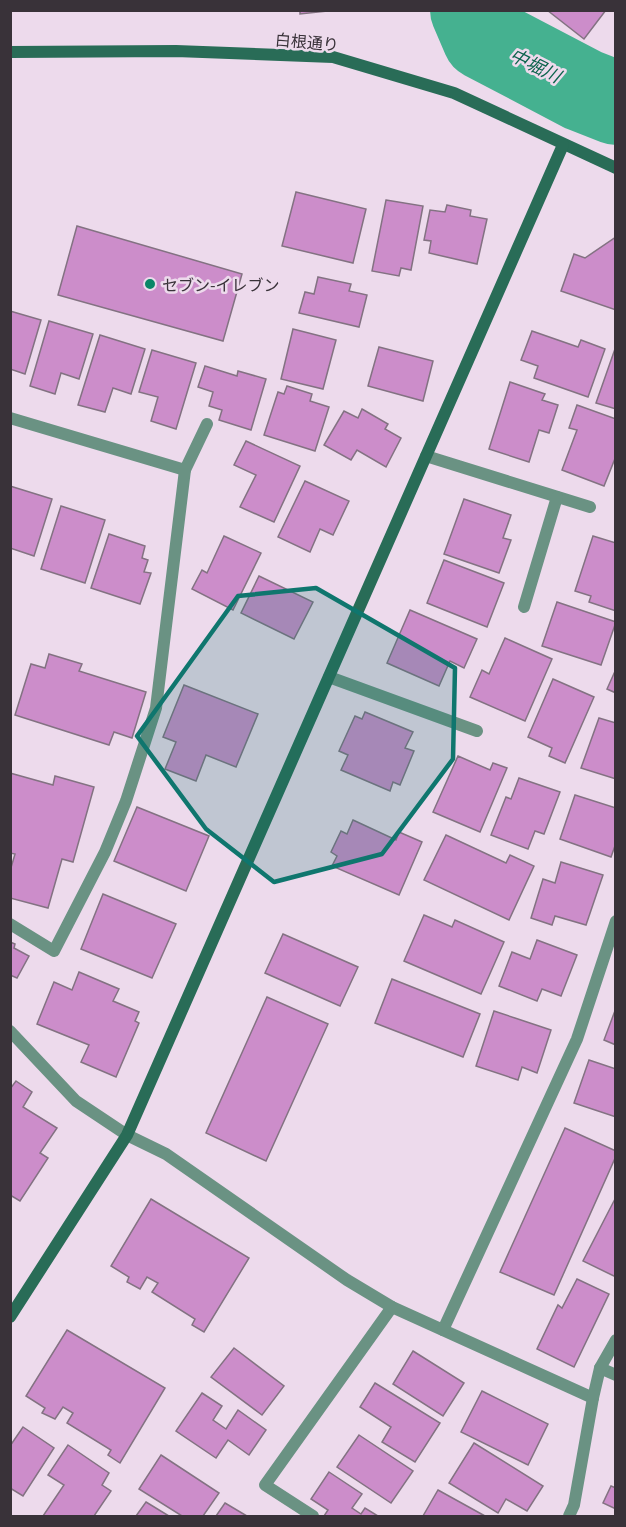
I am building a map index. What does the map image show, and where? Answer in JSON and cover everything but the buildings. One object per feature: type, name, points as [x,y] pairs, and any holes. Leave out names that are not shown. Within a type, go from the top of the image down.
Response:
[{"type":"street","name":"白根通り","points":[[10,52],[187,52],[333,57],[454,93],[615,168]]},
{"type":"street","points":[[10,1317],[127,1135],[563,145]]},
{"type":"street","points":[[10,418],[185,470]]},
{"type":"street","points":[[10,924],[54,951],[105,852],[126,801],[156,708],[185,470],[207,424]]},
{"type":"street","points":[[426,456],[590,507]]},
{"type":"street","points":[[524,607],[557,497]]},
{"type":"street","points":[[329,676],[477,731]]},
{"type":"street","points":[[443,1330],[577,1040],[615,921]]},
{"type":"street","points":[[10,1031],[76,1101],[127,1135],[166,1154],[347,1280],[392,1307],[593,1398]]},
{"type":"street","points":[[313,1516],[265,1485],[392,1307]]},
{"type":"street","points":[[569,1516],[574,1505],[600,1368],[615,1340]]},
{"type":"street","points":[[600,1368],[615,1375]]},
{"type":"highlighted area","points":[[316,588],[455,668],[453,759],[382,854],[274,882],[206,829],[137,736],[238,596]]},
{"type":"waterway","name":"中堀川","points":[[472,10],[484,38],[583,90],[616,103]]},
{"type":"place","name":"セブン-イレブン","points":[[150,284]]}]
